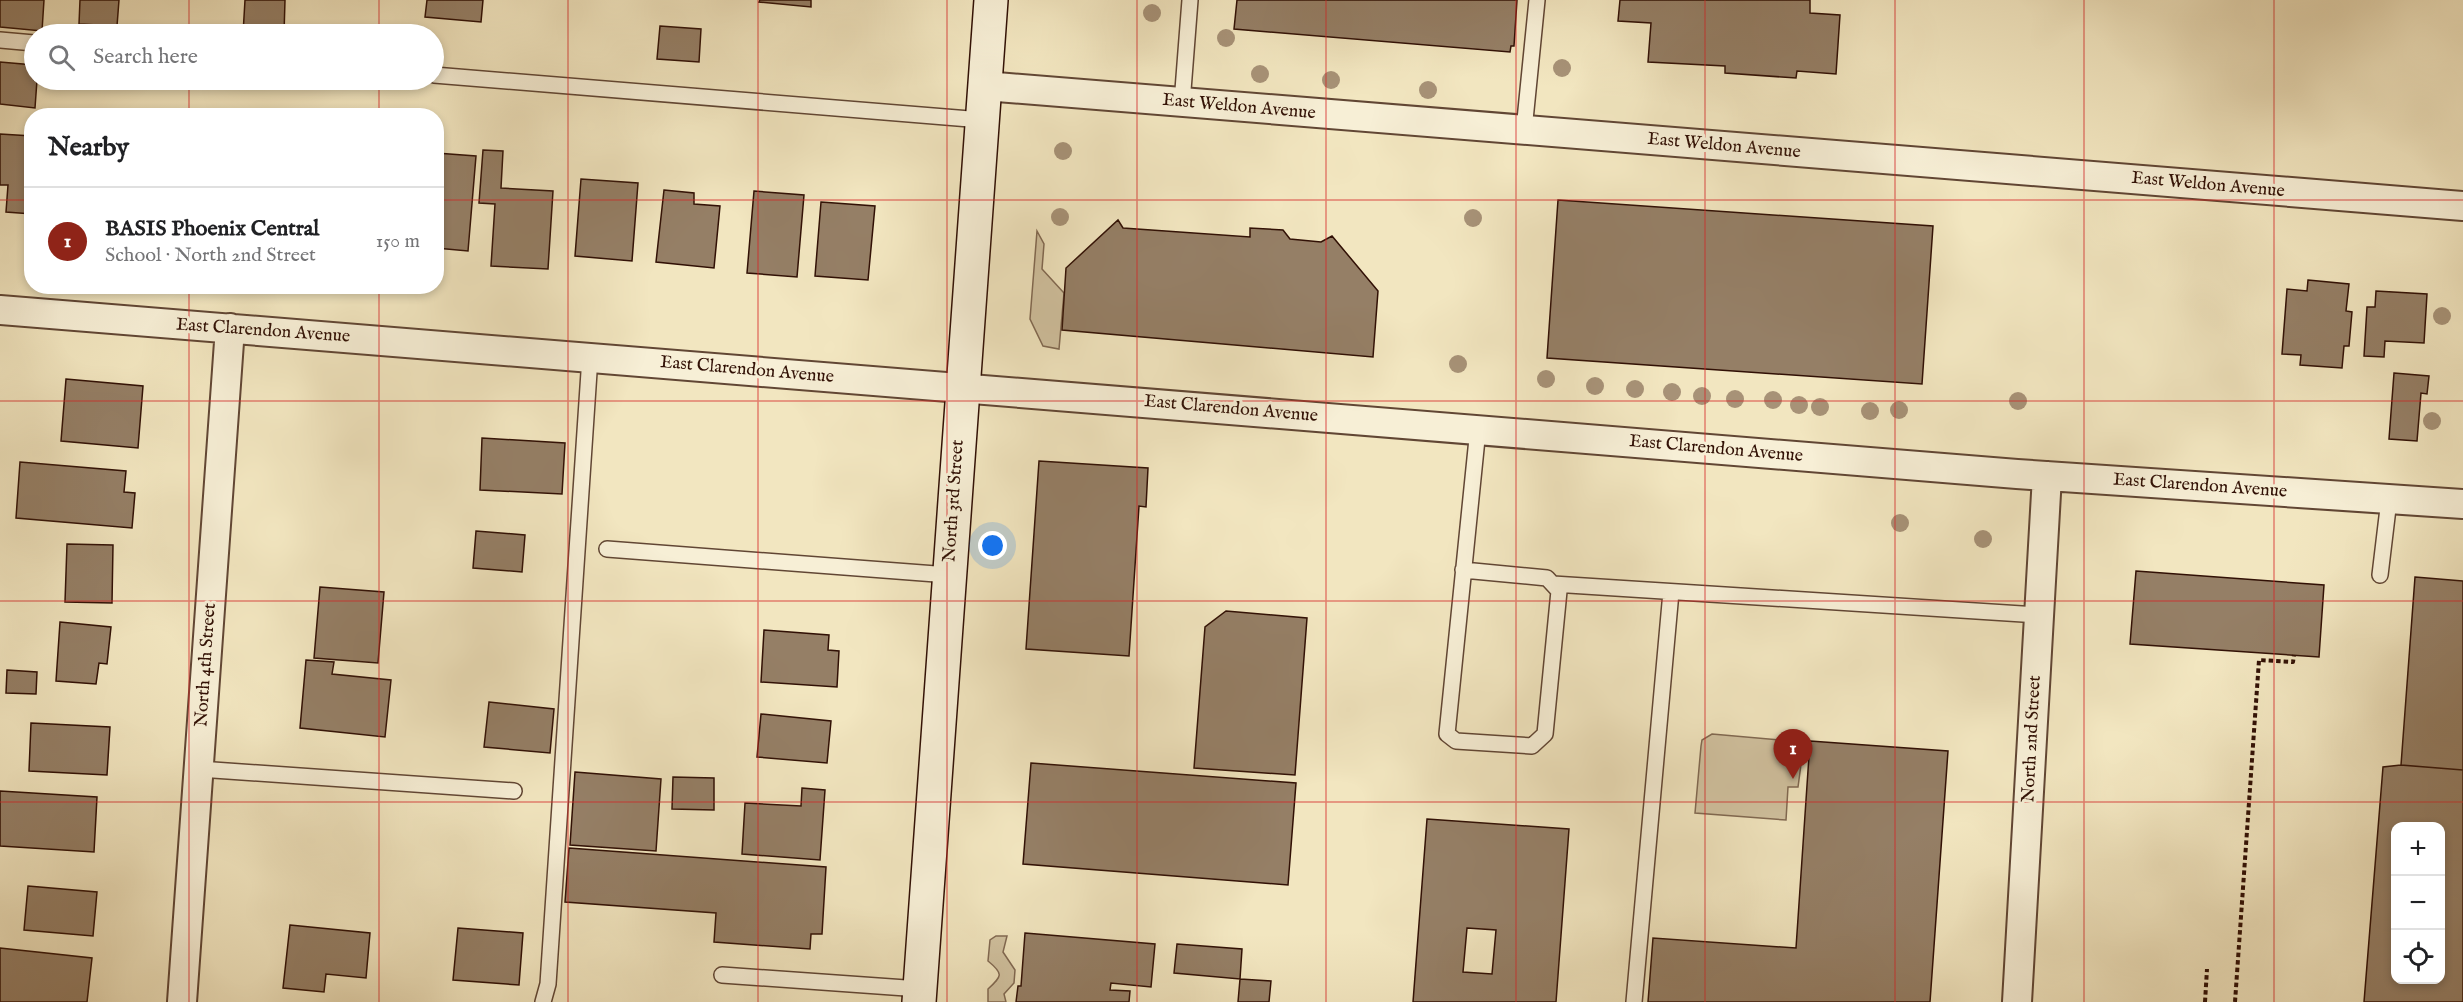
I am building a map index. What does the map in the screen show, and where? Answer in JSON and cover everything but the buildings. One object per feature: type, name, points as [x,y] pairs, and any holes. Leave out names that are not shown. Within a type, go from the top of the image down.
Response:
[{"type":"street","name":"North 3rd Street","points":[[920,995],[991,0]]},
{"type":"street","name":"East Weldon Avenue","points":[[984,87],[2463,206]]},
{"type":"street","name":"East Clarendon Avenue","points":[[0,310],[2047,476],[2463,504]]},
{"type":"street","name":"North 4th Street","points":[[182,1002],[230,328]]},
{"type":"street","name":"North 2nd Street","points":[[2017,1002],[2047,476]]},
{"type":"lane","points":[[1182,103],[1190,0]]},
{"type":"lane","points":[[1524,130],[1537,0]]},
{"type":"lane","points":[[0,40],[24,42]]},
{"type":"lane","points":[[444,76],[982,120]]},
{"type":"lane","points":[[543,1002],[548,984],[590,357]]},
{"type":"lane","points":[[1463,570],[1547,578],[1559,591],[1545,734],[1532,746],[1456,741],[1447,734],[1463,570],[1478,429]]},
{"type":"lane","points":[[2380,575],[2389,500]]},
{"type":"lane","points":[[607,549],[949,575]]},
{"type":"lane","points":[[1553,584],[2039,615]]},
{"type":"lane","points":[[1634,1002],[1671,592]]},
{"type":"lane","points":[[199,770],[514,791]]},
{"type":"lane","points":[[722,975],[920,995]]},
{"type":"path","points":[[2235,1002],[2259,660],[2293,663],[2295,655]]},
{"type":"path","points":[[2205,1002],[2207,969]]},
{"type":"shaded area","points":[[1037,231],[1044,244],[1042,269],[1064,293],[1059,349],[1043,346],[1030,319]]},
{"type":"shaded area","points":[[1712,734],[1804,742],[1798,787],[1788,787],[1786,820],[1695,813],[1702,740]]},
{"type":"shaded area","points":[[996,936],[1007,936],[1003,952],[1015,970],[1014,983],[1004,994],[1006,1002],[988,1002],[988,989],[999,975],[997,969],[988,961],[990,940]]},
{"type":"place","name":"BASIS Phoenix Central","points":[[1793,779]]}]
